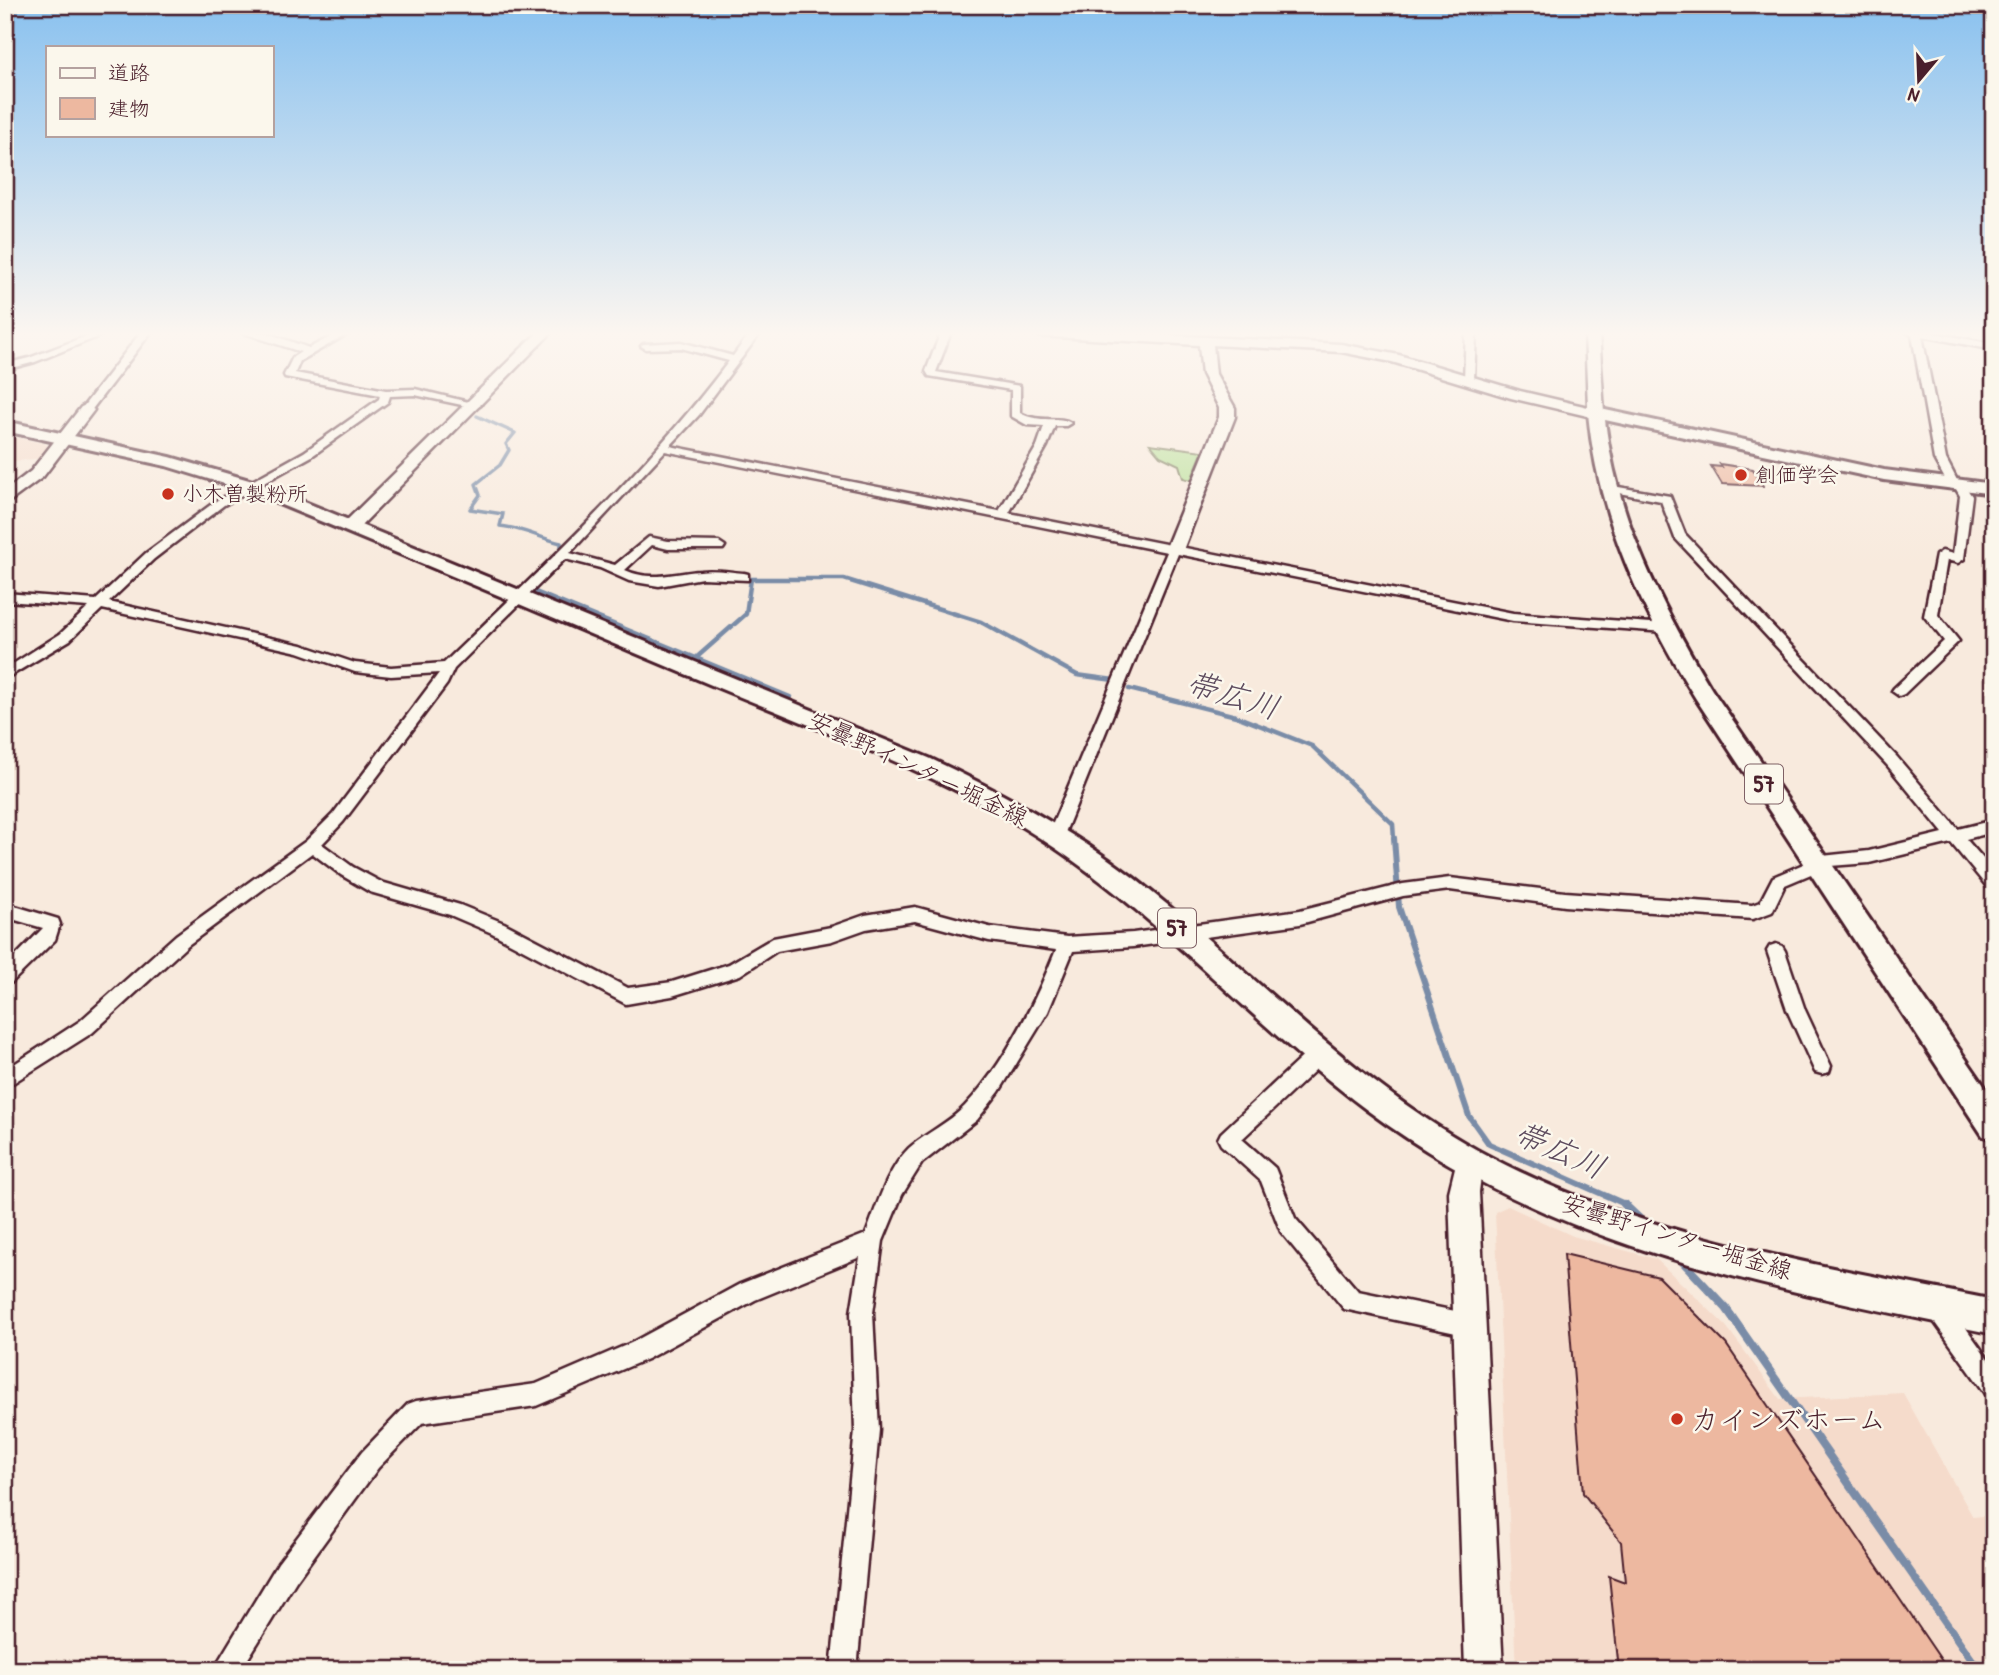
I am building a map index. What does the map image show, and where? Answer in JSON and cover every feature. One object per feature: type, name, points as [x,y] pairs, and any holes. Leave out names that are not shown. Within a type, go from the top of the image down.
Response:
[{"type":"main road","points":[[1596,414],[1884,475],[1994,489]]},
{"type":"main road","name":"57","points":[[1596,414],[1598,446],[1621,534],[1665,628],[1704,694],[1994,1126]]},
{"type":"main road","name":"安曇野インター堀金線","points":[[5,426],[170,462],[250,486],[955,780],[1056,835],[1181,931],[1375,1098],[1469,1161],[1569,1208],[1636,1231],[1767,1266],[1994,1317]]},
{"type":"street","points":[[5,500],[37,474],[86,410]]},
{"type":"street","points":[[5,675],[65,637],[150,556],[220,503],[331,439],[370,410]]},
{"type":"street","points":[[351,526],[471,410]]},
{"type":"street","points":[[5,1080],[86,1027],[182,940],[312,845],[338,818],[442,681],[448,667],[562,555],[697,410]]},
{"type":"street","points":[[1016,410],[1016,414],[1031,423],[1066,423]]},
{"type":"street","points":[[1056,835],[1174,550],[1227,417],[1227,410]]},
{"type":"street","points":[[1580,410],[1596,414],[1596,410]]},
{"type":"street","points":[[1899,691],[1952,641],[1931,616],[1942,555],[1958,559],[1966,496],[1940,460],[1930,410]]},
{"type":"street","points":[[1002,515],[1042,446],[1051,423]]},
{"type":"street","points":[[661,447],[1513,617],[1665,628]]},
{"type":"street","points":[[1607,488],[1666,498],[1679,535],[1892,761],[1994,883]]},
{"type":"street","points":[[616,571],[649,541],[719,546]]},
{"type":"street","points":[[562,555],[604,565],[633,578],[659,582],[702,574],[744,577]]},
{"type":"street","points":[[5,597],[98,604],[302,649],[324,660],[371,672],[413,672],[448,667]]},
{"type":"street","points":[[312,845],[347,871],[376,887],[454,910],[498,928],[626,996],[672,989],[734,970],[773,945],[832,934],[864,922],[915,914],[989,934],[1067,944],[1133,940],[1181,931],[1300,917],[1403,890],[1450,884],[1565,899],[1753,912],[1766,907],[1779,881],[1828,860],[1869,857],[1994,825]]},
{"type":"street","points":[[5,910],[52,924],[50,935],[5,978]]},
{"type":"street","points":[[844,1670],[867,1430],[862,1313],[873,1241],[894,1189],[915,1156],[970,1114],[992,1086],[1042,1007],[1067,944]]},
{"type":"street","points":[[1776,951],[1806,1039],[1822,1066]]},
{"type":"street","points":[[1320,1053],[1228,1139],[1268,1175],[1288,1225],[1352,1301],[1470,1325]]},
{"type":"street","points":[[1469,1161],[1464,1192],[1484,1670]]},
{"type":"street","points":[[226,1670],[287,1572],[370,1460],[416,1412],[536,1395],[639,1351],[748,1292],[873,1241]]},
{"type":"street","points":[[1936,1305],[1994,1386]]},
{"type":"shaded area","points":[[5,435],[46,444],[49,450],[44,458],[5,462]]},
{"type":"shaded area","points":[[1508,1206],[1573,1236],[1656,1259],[1726,1326],[1780,1399],[1903,1393],[1973,1517],[1994,1515],[1994,1670],[1516,1670],[1495,1212]]},
{"type":"green space","points":[[1150,444],[1203,451],[1191,480],[1183,478],[1179,465],[1160,456]]},
{"type":"building","name":"創価学会","points":[[1720,464],[1753,469],[1763,486],[1722,484],[1711,466],[1722,467]]},
{"type":"building","name":"カインズホーム","points":[[1564,1254],[1659,1277],[1726,1344],[1948,1670],[1619,1670],[1609,1576],[1625,1582],[1621,1542],[1583,1493]]},
{"type":"waterway","points":[[477,416],[515,433],[506,444],[509,450],[500,465],[476,484],[480,495],[470,509],[503,514],[500,526],[561,543],[561,550]]},
{"type":"waterway","name":"帯広川","points":[[696,658],[746,614],[751,579],[844,579],[981,622],[1077,675],[1114,680]]},
{"type":"waterway","points":[[536,585],[533,591],[696,658]]},
{"type":"waterway","points":[[696,658],[790,697]]},
{"type":"waterway","name":"帯広川","points":[[1129,689],[1236,716],[1312,746],[1393,824],[1394,839]]},
{"type":"waterway","name":"帯広川","points":[[1394,838],[1399,907],[1469,1116],[1489,1144],[1627,1205]]},
{"type":"waterway","name":"帯広川","points":[[1624,1204],[1642,1221]]},
{"type":"waterway","name":"帯広川","points":[[1679,1258],[1726,1308],[1979,1670]]},
{"type":"place","name":"創価学会","points":[[1741,475]]},
{"type":"place","name":"小木曽製粉所","points":[[168,494]]},
{"type":"place","name":"カインズホーム","points":[[1677,1419]]}]
